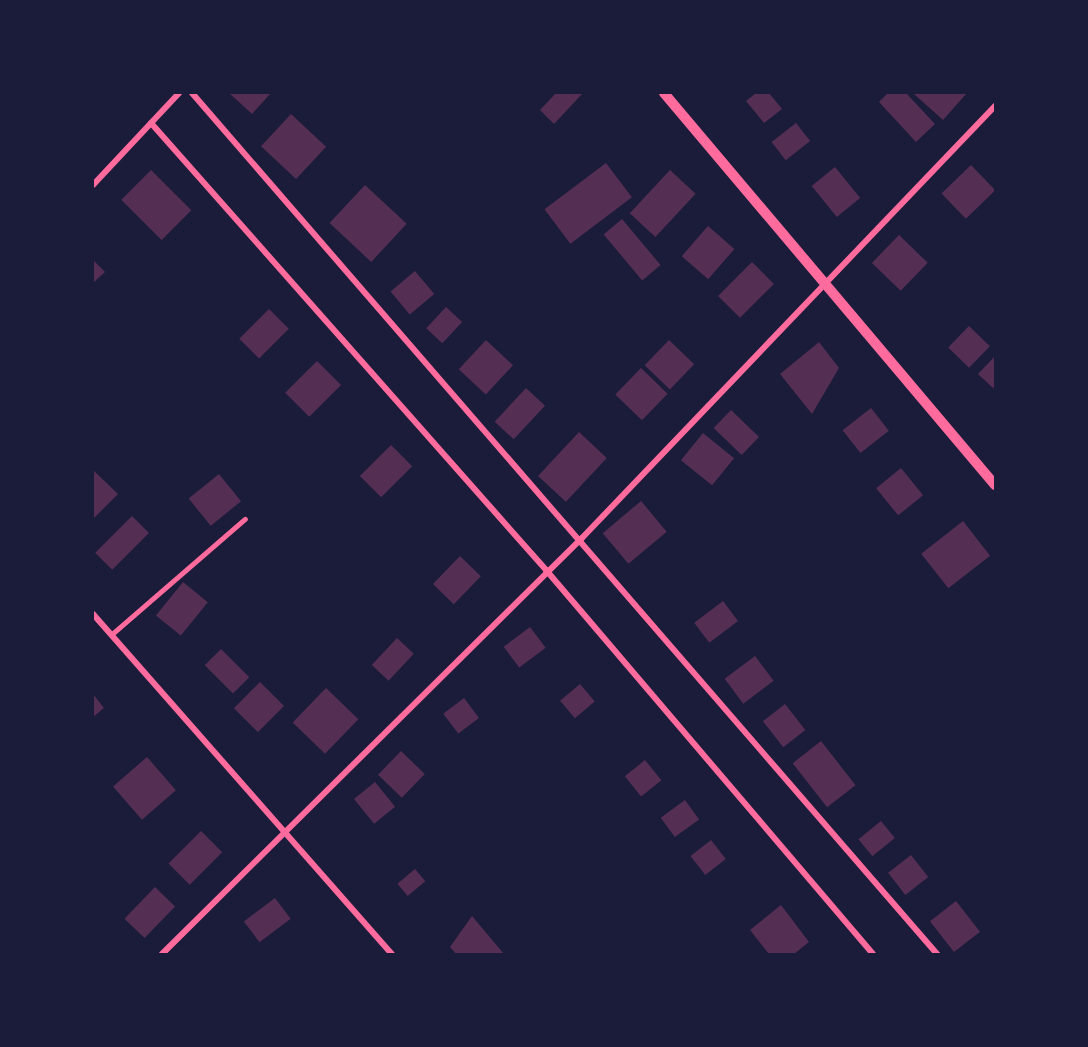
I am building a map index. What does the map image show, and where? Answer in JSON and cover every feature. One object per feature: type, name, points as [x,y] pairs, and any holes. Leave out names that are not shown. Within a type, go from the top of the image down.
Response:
[{"type":"street","points":[[93,185],[179,93]]},
{"type":"street","points":[[192,93],[582,537],[938,954]]},
{"type":"street","points":[[664,93],[995,485]]},
{"type":"street","points":[[162,954],[546,570],[582,537],[995,106]]},
{"type":"street","points":[[151,123],[546,570],[873,954]]},
{"type":"street","points":[[93,614],[286,830],[392,954]]},
{"type":"lane","points":[[111,635],[245,519]]},
{"type":"building","points":[[229,93],[271,93],[252,114]]},
{"type":"building","points":[[556,93],[583,93],[554,124],[540,110]]},
{"type":"building","points":[[756,93],[769,93],[782,109],[764,123],[746,101]]},
{"type":"building","points":[[888,93],[906,93],[935,124],[916,142],[879,102]]},
{"type":"building","points":[[913,93],[967,93],[943,120]]},
{"type":"building","points":[[291,114],[326,147],[296,179],[261,146]]},
{"type":"building","points":[[796,123],[810,141],[786,160],[772,142]]},
{"type":"building","points":[[606,163],[632,197],[570,244],[545,209]]},
{"type":"building","points":[[971,165],[995,190],[966,219],[942,193]]},
{"type":"building","points":[[835,167],[860,198],[837,217],[812,186]]},
{"type":"building","points":[[151,170],[191,210],[162,240],[121,200]]},
{"type":"building","points":[[670,170],[696,194],[655,237],[630,213]]},
{"type":"building","points":[[365,185],[407,224],[371,262],[330,223]]},
{"type":"building","points":[[622,219],[661,265],[642,280],[604,234]]},
{"type":"building","points":[[708,226],[734,249],[708,279],[682,256]]},
{"type":"building","points":[[899,235],[928,263],[901,291],[872,263]]},
{"type":"building","points":[[93,260],[105,272],[93,283]]},
{"type":"building","points":[[752,262],[774,284],[740,318],[718,296]]},
{"type":"building","points":[[415,271],[434,294],[410,315],[390,292]]},
{"type":"building","points":[[446,307],[462,322],[442,343],[426,328]]},
{"type":"building","points":[[269,309],[289,329],[259,358],[239,339]]},
{"type":"building","points":[[969,326],[990,346],[969,368],[948,348]]},
{"type":"building","points":[[486,340],[513,365],[486,394],[459,369]]},
{"type":"building","points":[[669,340],[694,364],[670,389],[645,365]]},
{"type":"building","points":[[819,342],[839,368],[812,414],[780,374]]},
{"type":"building","points":[[995,356],[995,386],[993,388],[978,374]]},
{"type":"building","points":[[317,361],[341,385],[309,417],[285,393]]},
{"type":"building","points":[[641,368],[668,394],[642,420],[615,395]]},
{"type":"building","points":[[526,388],[545,406],[514,439],[495,422]]},
{"type":"building","points":[[871,408],[889,431],[860,453],[843,430]]},
{"type":"building","points":[[731,410],[759,437],[742,455],[714,428]]},
{"type":"building","points":[[579,432],[607,458],[566,502],[538,476]]},
{"type":"building","points":[[703,433],[734,458],[712,485],[681,460]]},
{"type":"building","points":[[391,445],[412,466],[381,497],[360,476]]},
{"type":"building","points":[[901,468],[923,495],[898,515],[876,488]]},
{"type":"building","points":[[93,470],[118,494],[93,519]]},
{"type":"building","points":[[219,474],[241,501],[211,526],[189,499]]},
{"type":"building","points":[[641,501],[667,532],[628,564],[603,533]]},
{"type":"building","points":[[132,516],[149,533],[112,570],[95,553]]},
{"type":"building","points":[[963,521],[990,556],[948,588],[921,554]]},
{"type":"building","points":[[460,556],[481,576],[454,604],[433,584]]},
{"type":"building","points":[[183,582],[208,602],[181,636],[156,615]]},
{"type":"building","points":[[723,601],[738,621],[709,643],[694,623]]},
{"type":"building","points":[[530,627],[546,648],[519,668],[504,647]]},
{"type":"building","points":[[397,638],[414,654],[389,681],[372,665]]},
{"type":"building","points":[[221,649],[249,677],[233,694],[205,665]]},
{"type":"building","points":[[755,656],[774,681],[743,704],[725,679]]},
{"type":"building","points":[[260,682],[284,706],[258,732],[234,708]]},
{"type":"building","points":[[580,684],[595,702],[575,718],[560,701]]},
{"type":"building","points":[[326,688],[358,719],[325,754],[293,723]]},
{"type":"building","points":[[93,694],[104,708],[93,717]]},
{"type":"building","points":[[464,698],[479,718],[458,734],[443,714]]},
{"type":"building","points":[[785,704],[805,730],[783,747],[763,721]]},
{"type":"building","points":[[821,741],[855,785],[827,807],[793,763]]},
{"type":"building","points":[[401,751],[425,774],[402,798],[378,775]]},
{"type":"building","points":[[147,757],[176,790],[142,820],[113,787]]},
{"type":"building","points":[[645,760],[661,780],[641,797],[625,776]]},
{"type":"building","points":[[375,782],[395,807],[374,824],[354,799]]},
{"type":"building","points":[[685,800],[699,819],[675,837],[661,818]]},
{"type":"building","points":[[881,821],[895,838],[872,856],[858,839]]},
{"type":"building","points":[[201,831],[222,852],[190,885],[168,864]]},
{"type":"building","points":[[711,840],[726,859],[705,875],[691,856]]},
{"type":"building","points":[[911,855],[928,877],[905,895],[888,873]]},
{"type":"building","points":[[415,869],[425,881],[408,896],[397,884]]},
{"type":"building","points":[[155,887],[175,906],[145,938],[124,919]]},
{"type":"building","points":[[275,898],[291,919],[260,942],[244,921]]},
{"type":"building","points":[[956,901],[980,932],[954,952],[930,921]]},
{"type":"building","points":[[781,905],[809,942],[794,954],[769,954],[750,930]]},
{"type":"building","points":[[472,916],[504,954],[456,954],[450,947]]}]
